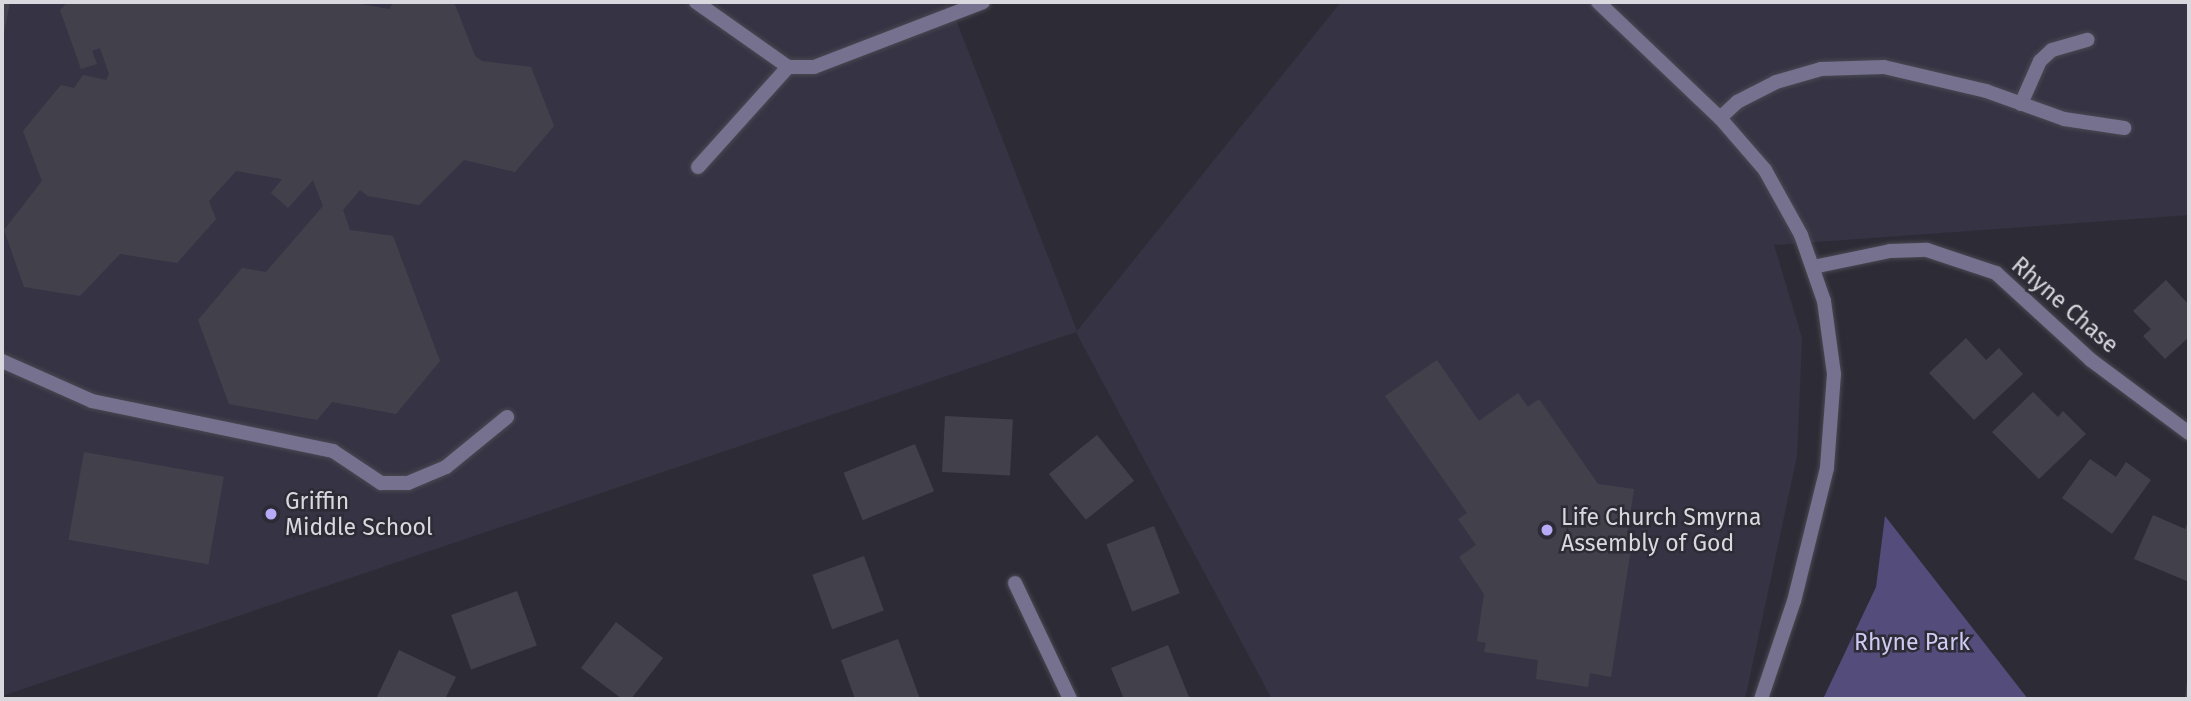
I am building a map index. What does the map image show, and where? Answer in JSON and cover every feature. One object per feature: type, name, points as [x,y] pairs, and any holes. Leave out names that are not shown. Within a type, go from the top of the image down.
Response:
[{"type":"street","points":[[696,2],[788,67]]},
{"type":"street","points":[[698,167],[788,67],[827,62],[983,2]]},
{"type":"street","points":[[1598,2],[1720,118],[1785,201],[1813,267],[1831,338],[1834,374],[1827,468],[1794,601],[1761,699]]},
{"type":"street","points":[[2021,104],[2040,61],[2052,50],[2088,40]]},
{"type":"street","points":[[1720,118],[1737,102],[1776,82],[1821,69],[1884,67],[1986,91],[2064,118],[2124,128]]},
{"type":"street","name":"Rhyne Chase","points":[[1813,267],[1902,250],[1927,250],[1978,265],[2017,289],[2091,360],[2189,433]]},
{"type":"street","points":[[2,361],[92,401],[333,452],[381,483],[408,483],[446,467],[506,417]]},
{"type":"street","points":[[1015,583],[1070,699]]},
{"type":"shaded area","points":[[2,2],[949,2],[1077,331],[1341,2],[2189,2],[2189,215],[1774,245],[1802,338],[1797,456],[1745,699],[1272,699],[1076,332],[2,696]]},
{"type":"green space","name":"Rhyne Park","points":[[1885,516],[2028,699],[1823,699],[1876,587]]},
{"type":"building","points":[[2,2],[10,2],[3,38],[2,38]]},
{"type":"building","points":[[68,2],[349,2],[389,9],[394,2],[454,2],[475,56],[482,61],[531,67],[554,126],[515,172],[464,160],[419,205],[368,196],[360,190],[343,210],[350,230],[393,236],[440,361],[396,414],[332,402],[317,420],[229,404],[198,320],[242,268],[266,272],[323,206],[313,180],[288,208],[271,193],[282,179],[236,171],[209,201],[216,219],[177,263],[120,254],[80,296],[24,287],[4,230],[42,181],[23,131],[61,85],[74,88],[83,75],[106,80],[109,74],[100,48],[92,51],[97,64],[81,69],[60,10]]},
{"type":"building","points":[[2166,280],[2189,305],[2189,337],[2165,359],[2143,336],[2151,329],[2133,311]]},
{"type":"building","points":[[1966,338],[1986,360],[1999,348],[2023,374],[1974,420],[1929,373]]},
{"type":"building","name":"Life Church Smyrna Assembly of God","points":[[1437,360],[1479,421],[1518,393],[1528,407],[1539,399],[1598,484],[1634,489],[1626,541],[1632,542],[1611,677],[1590,673],[1588,687],[1536,679],[1538,660],[1484,652],[1486,643],[1477,641],[1484,594],[1459,557],[1476,545],[1458,519],[1467,513],[1385,396]]},
{"type":"building","points":[[2033,392],[2058,417],[2063,411],[2086,434],[2039,479],[1992,432]]},
{"type":"building","points":[[945,416],[1013,420],[1010,475],[942,472]]},
{"type":"building","points":[[1097,435],[1134,481],[1086,520],[1049,474]]},
{"type":"building","points":[[915,444],[934,491],[863,520],[844,473]]},
{"type":"building","points":[[84,452],[224,477],[208,564],[69,540]]},
{"type":"building","points":[[2090,459],[2116,477],[2126,462],[2151,480],[2112,534],[2062,498]]},
{"type":"building","points":[[2153,515],[2185,529],[2189,519],[2189,582],[2134,559]]},
{"type":"building","points":[[1154,526],[1180,593],[1132,611],[1106,544]]},
{"type":"building","points":[[864,556],[884,611],[832,629],[812,575]]},
{"type":"building","points":[[517,591],[537,646],[471,669],[451,615]]},
{"type":"building","points":[[616,622],[663,658],[631,699],[622,699],[581,668]]},
{"type":"building","points":[[898,639],[920,699],[855,699],[841,660]]},
{"type":"building","points":[[1168,645],[1189,697],[1124,699],[1111,668]]},
{"type":"building","points":[[399,650],[456,677],[445,699],[376,699]]},
{"type":"building","points":[[2187,681],[2189,699],[2185,699]]},
{"type":"place","name":"Griffin Middle School","points":[[271,514]]},
{"type":"place","name":"Life Church Smyrna Assembly of God","points":[[1547,530]]}]
